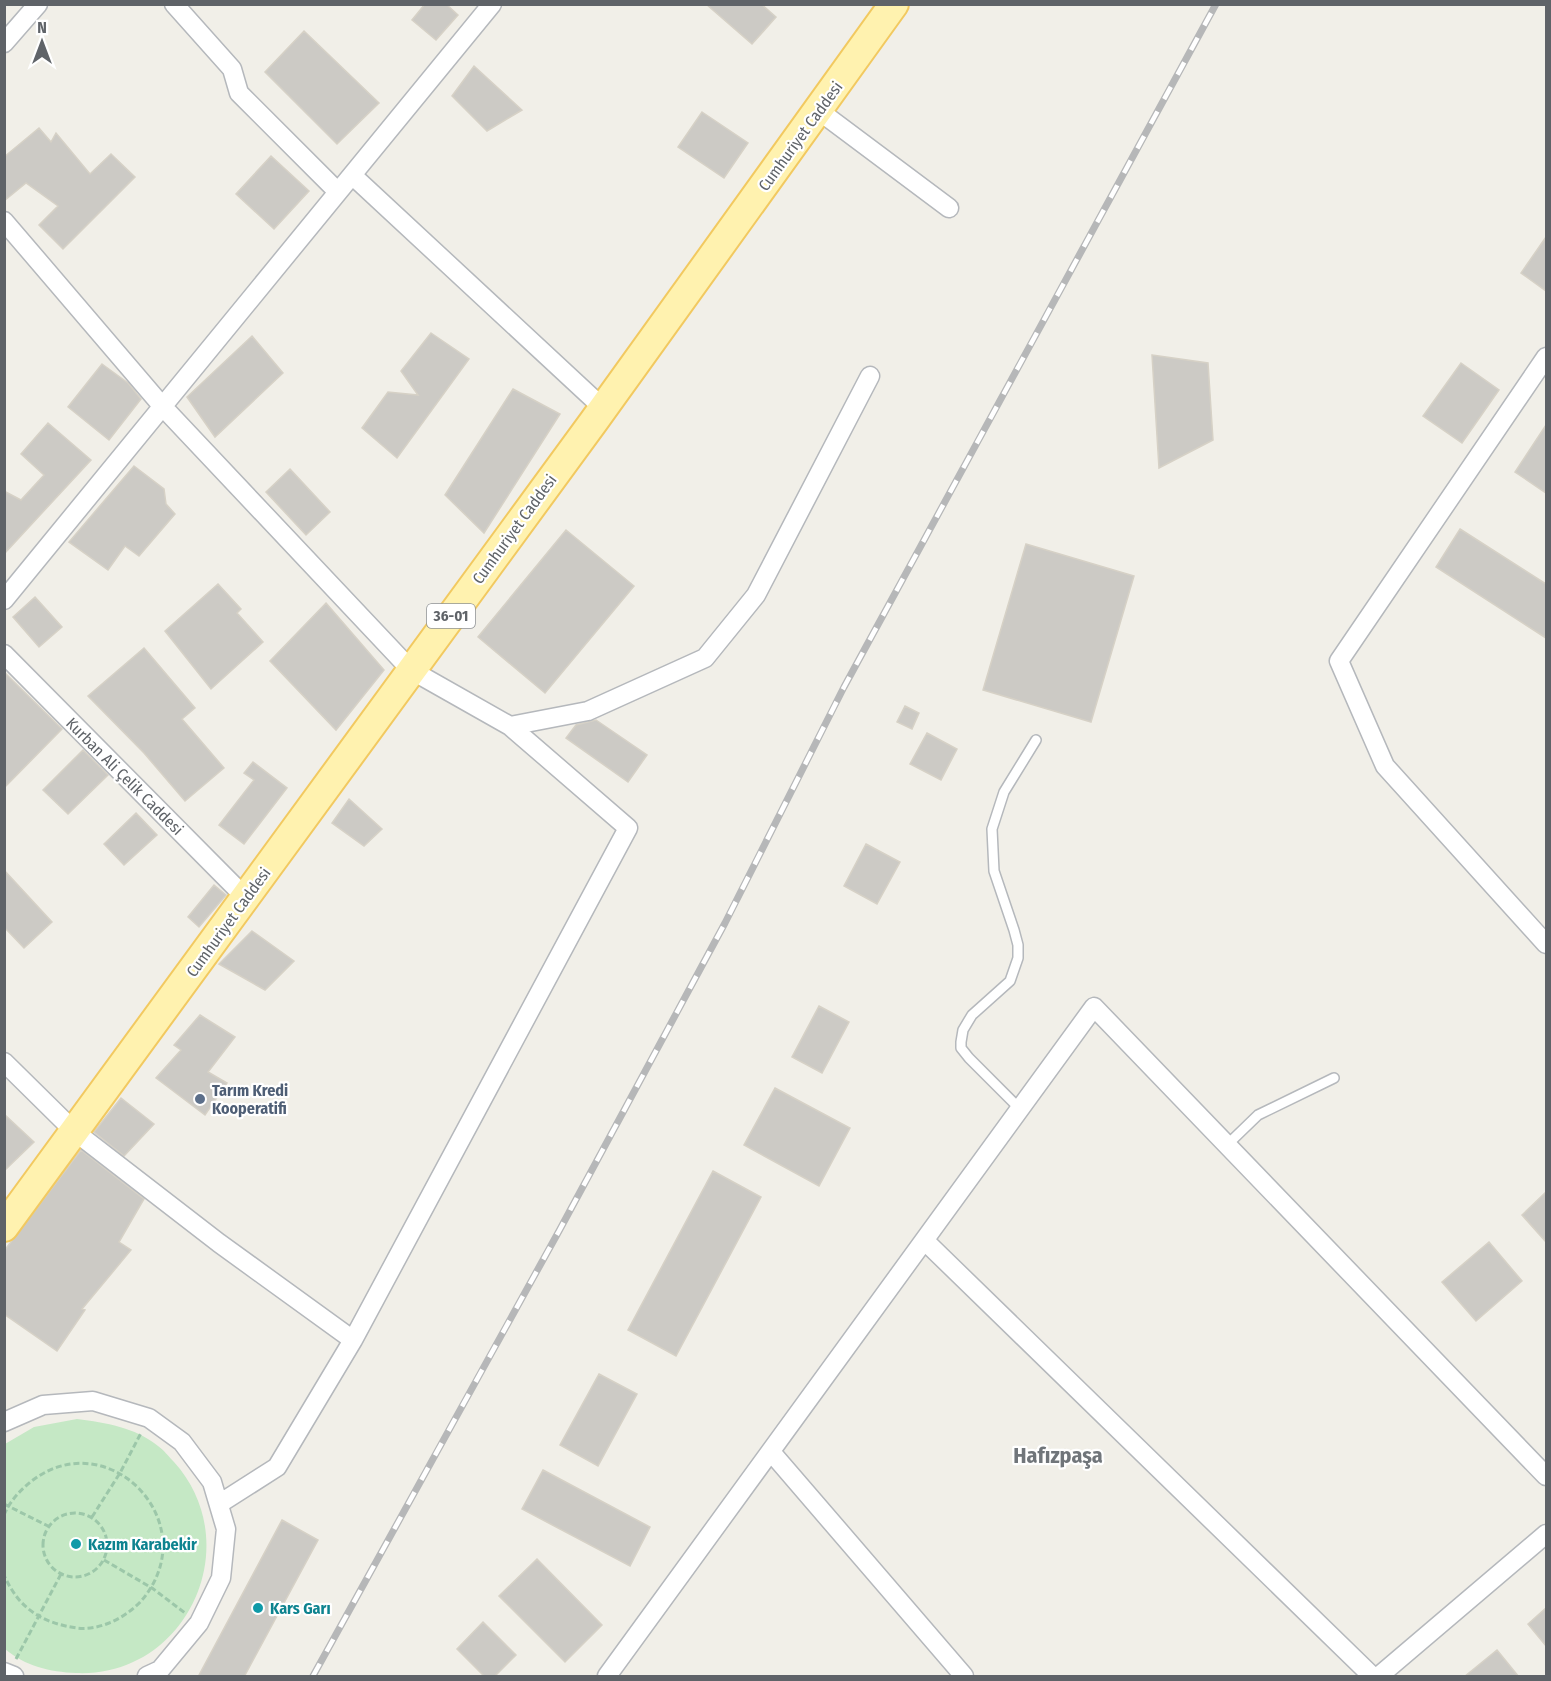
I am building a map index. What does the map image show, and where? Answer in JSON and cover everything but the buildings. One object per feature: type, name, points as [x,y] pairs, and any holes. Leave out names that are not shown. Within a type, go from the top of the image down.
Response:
[{"type":"main road","name":"Cumhuriyet Caddesi","points":[[4,1227],[603,408],[894,4]]},
{"type":"street","points":[[4,43],[38,4]]},
{"type":"street","points":[[174,4],[232,69],[239,93],[338,192]]},
{"type":"street","points":[[4,600],[492,4]]},
{"type":"street","points":[[818,110],[949,208]]},
{"type":"street","points":[[352,175],[603,408]]},
{"type":"street","points":[[4,221],[162,407],[411,670],[510,726],[628,828],[353,1340],[277,1467],[219,1504]]},
{"type":"street","points":[[1546,357],[1339,661],[1385,766],[1546,944]]},
{"type":"street","points":[[510,726],[588,711],[705,658],[756,595],[870,376]]},
{"type":"street","name":"Kurban Ali Çelik Caddesi","points":[[4,654],[245,897]]},
{"type":"street","points":[[607,1677],[1094,1007],[1546,1476]]},
{"type":"street","points":[[4,1062],[74,1131],[219,1243],[353,1340]]},
{"type":"street","points":[[925,1241],[1372,1677]]},
{"type":"street","points":[[4,1422],[43,1405],[93,1401],[148,1418],[182,1442],[212,1482],[226,1529],[221,1578],[199,1623],[160,1670],[147,1677]]},
{"type":"street","points":[[772,1453],[964,1677]]},
{"type":"street","points":[[1379,1677],[1546,1534]]},
{"type":"lane","points":[[1020,1109],[969,1058],[961,1048],[961,1042],[963,1030],[972,1015],[1010,981],[1018,958],[1016,937],[994,871],[992,829],[1004,792],[1036,740]]},
{"type":"lane","points":[[1227,1145],[1258,1115],[1334,1077]]},
{"type":"path","points":[[92,1517],[120,1473],[148,1418]]},
{"type":"path","points":[[4,1515],[21,1489],[43,1472],[69,1464],[95,1465],[120,1473],[141,1490],[156,1512],[163,1537],[162,1564],[152,1588],[135,1609],[111,1623],[84,1628],[56,1624],[31,1612],[12,1592],[4,1575]]},
{"type":"path","points":[[4,1504],[49,1526]]},
{"type":"path","points":[[71,1513],[82,1513],[92,1517],[101,1525],[106,1534],[108,1545],[104,1560],[92,1573],[81,1577],[71,1578],[61,1574],[46,1560],[43,1550],[43,1540],[49,1526],[61,1516],[71,1513]]},
{"type":"path","points":[[104,1560],[152,1588],[199,1623]]},
{"type":"path","points":[[9,1674],[61,1574]]},
{"type":"green space","points":[[77,1419],[130,1430],[160,1448],[174,1462],[196,1495],[206,1530],[205,1566],[194,1600],[175,1630],[149,1654],[115,1669],[76,1673],[38,1667],[21,1660],[5,1649],[5,1444],[34,1427]]},
{"type":"railway","points":[[313,1676],[559,1231],[725,923],[844,687],[1216,4]]},
{"type":"place","name":"Tarım Kredi Kooperatifi","points":[[200,1099]]},
{"type":"place","name":"Kazım Karabekir","points":[[76,1544]]},
{"type":"place","name":"Kars Garı","points":[[258,1608]]},
{"type":"district","name":"Hafızpaşa","points":[[1058,1455]]}]
